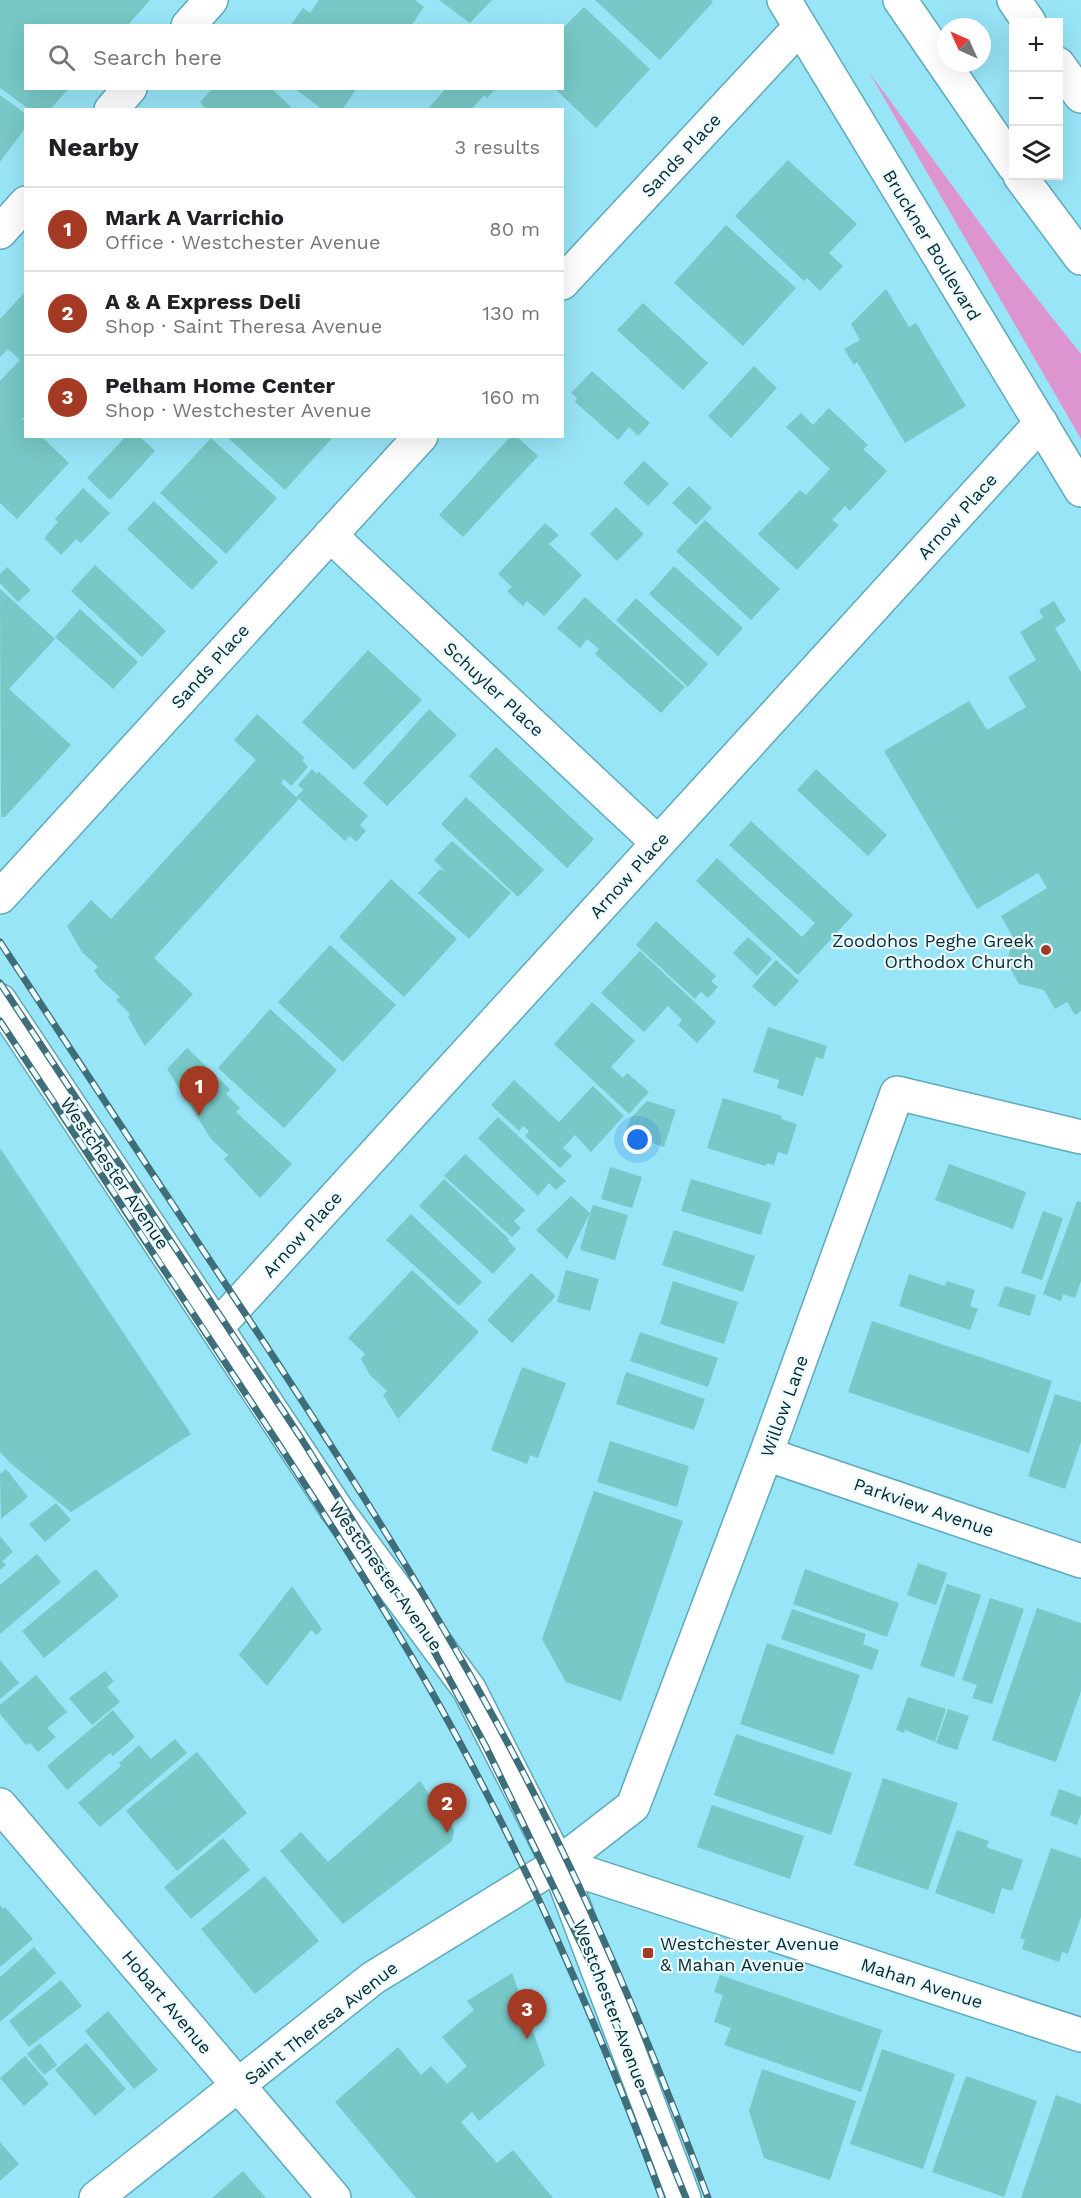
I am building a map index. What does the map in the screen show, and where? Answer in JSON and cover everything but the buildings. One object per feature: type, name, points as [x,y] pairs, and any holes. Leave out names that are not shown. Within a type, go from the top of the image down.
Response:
[{"type":"main road","points":[[190,24],[211,0]]},
{"type":"main road","points":[[900,0],[1009,159]]},
{"type":"main road","points":[[1014,0],[1026,18]]},
{"type":"main road","name":"Sands Place","points":[[564,281],[792,14]]},
{"type":"main road","name":"Bruckner Boulevard","points":[[792,14],[1081,490]]},
{"type":"main road","points":[[1063,70],[1081,96]]},
{"type":"main road","points":[[113,108],[128,90]]},
{"type":"main road","points":[[1023,180],[1081,258]]},
{"type":"main road","points":[[0,232],[24,205]]},
{"type":"main road","name":"Arnow Place","points":[[218,1326],[1041,423]]},
{"type":"main road","name":"Sands Place","points":[[0,897],[419,438]]},
{"type":"main road","name":"Schuyler Place","points":[[330,535],[658,843]]},
{"type":"main road","name":"Westchester Avenue","points":[[0,1001],[218,1326],[337,1510],[469,1689],[558,1864],[684,2198]]},
{"type":"main road","name":"Willow Lane","points":[[558,1864],[633,1806],[766,1454],[897,1093],[1081,1137]]},
{"type":"main road","name":"Parkview Avenue","points":[[766,1454],[1081,1561]]},
{"type":"main road","name":"Hobart Avenue","points":[[0,1805],[334,2198]]},
{"type":"main road","name":"Mahan Avenue","points":[[558,1864],[1081,2035]]},
{"type":"main road","name":"Saint Theresa Avenue","points":[[96,2198],[373,1978],[558,1864]]},
{"type":"shaded area","points":[[869,72],[1012,267],[1081,354],[1081,439]]},
{"type":"railway","points":[[0,942],[318,1426],[391,1541],[461,1658],[526,1778],[577,1881],[646,2038],[708,2198]]},
{"type":"railway","points":[[0,983],[301,1438],[434,1651],[486,1747],[595,1973],[686,2198]]},
{"type":"railway","points":[[0,1021],[326,1518],[385,1612],[441,1708],[495,1810],[548,1918],[619,2085],[662,2198]]},
{"type":"place","name":"Zoodohos Peghe Greek Orthodox Church","points":[[1046,950]]},
{"type":"place","name":"Mark A Varrichio","points":[[199,1116]]},
{"type":"place","name":"A & A Express Deli","points":[[447,1833]]},
{"type":"place","name":"Westchester Avenue & Mahan Avenue","points":[[648,1953]]},
{"type":"place","name":"Pelham Home Center","points":[[527,2039]]}]
